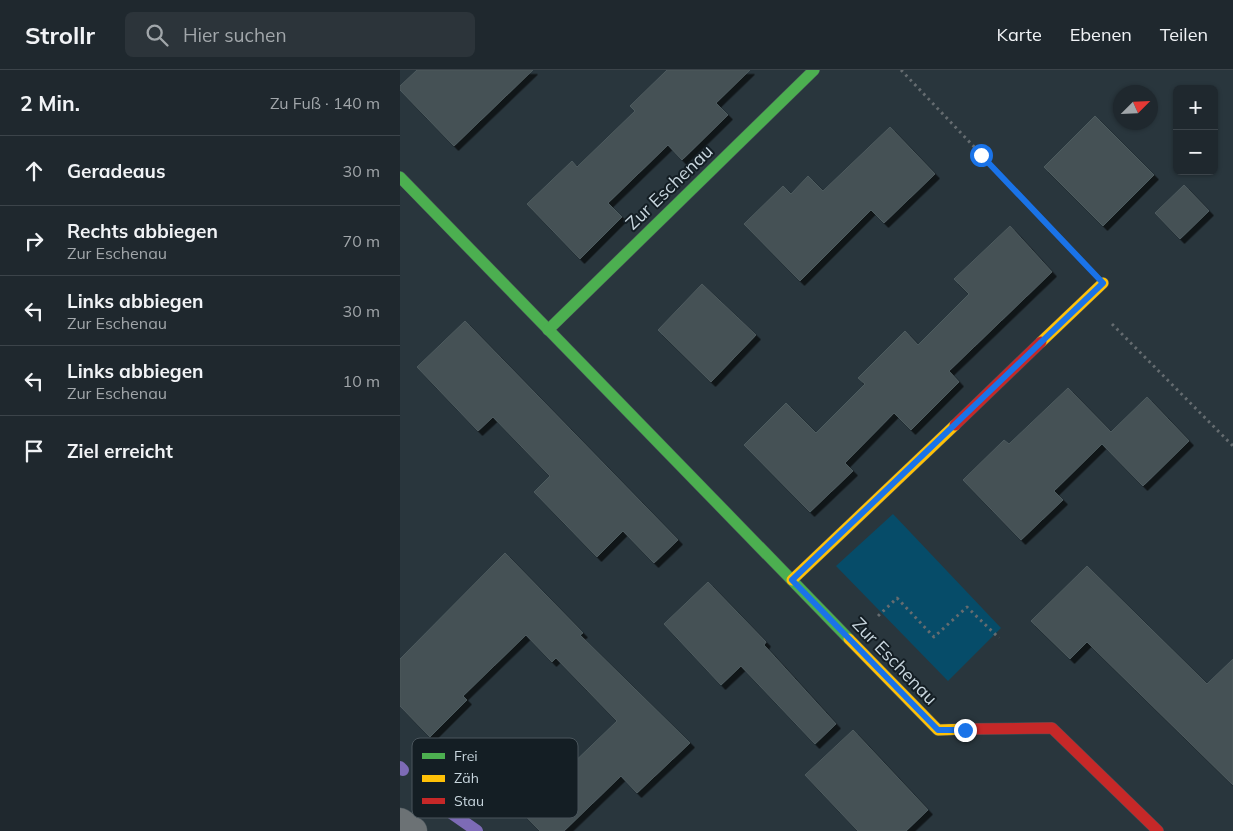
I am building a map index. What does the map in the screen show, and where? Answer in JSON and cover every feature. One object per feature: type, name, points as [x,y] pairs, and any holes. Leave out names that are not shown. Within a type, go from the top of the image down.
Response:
[{"type":"street","name":"Zur Eschenau","points":[[548,330],[814,70]]},
{"type":"street","name":"Zur Eschenau","points":[[400,177],[938,730],[1052,728],[1158,831]]},
{"type":"street","points":[[792,580],[1103,283]]},
{"type":"street","points":[[400,822],[413,831]]},
{"type":"path","points":[[901,70],[1103,283]]},
{"type":"path","points":[[1087,299],[1233,446]]},
{"type":"path","points":[[877,616],[897,598],[934,637],[967,607],[999,638]]},
{"type":"shaded area","points":[[893,514],[1001,628],[948,681],[836,566]]},
{"type":"building","points":[[417,70],[533,70],[454,146],[400,90],[400,86]]},
{"type":"building","points":[[667,70],[750,70],[716,103],[728,115],[682,160],[668,145],[608,203],[622,217],[580,259],[527,204],[572,161],[577,167],[635,111],[630,106]]},
{"type":"building","points":[[1095,116],[1154,175],[1103,226],[1044,167]]},
{"type":"building","points":[[890,127],[935,174],[884,223],[871,210],[800,281],[744,224],[783,186],[791,194],[808,176],[823,191]]},
{"type":"building","points":[[1184,185],[1209,211],[1180,239],[1155,213]]},
{"type":"building","points":[[1010,226],[1052,272],[949,371],[959,382],[911,430],[894,413],[845,463],[853,471],[810,512],[744,445],[786,403],[816,433],[865,384],[858,378],[905,331],[918,345],[969,294],[954,279]]},
{"type":"building","points":[[702,284],[756,335],[711,382],[658,330]]},
{"type":"building","points":[[465,321],[678,540],[654,563],[623,531],[597,557],[534,492],[550,476],[493,417],[478,431],[417,367]]},
{"type":"building","points":[[1068,388],[1111,432],[1147,397],[1189,441],[1143,486],[1102,444],[1054,491],[1063,500],[1021,540],[963,480],[1004,440],[1009,444]]},
{"type":"building","points":[[505,553],[583,633],[580,635],[690,743],[637,793],[621,776],[578,817],[578,758],[617,721],[556,658],[552,662],[526,635],[463,696],[467,700],[430,737],[400,706],[400,659]]},
{"type":"building","points":[[1087,566],[1207,684],[1233,659],[1233,785],[1087,642],[1070,659],[1031,621]]},
{"type":"building","points":[[708,582],[766,642],[764,645],[836,724],[815,744],[741,666],[721,685],[664,624]]},
{"type":"building","points":[[853,730],[928,810],[906,831],[858,831],[805,775]]},
{"type":"building","points":[[527,818],[577,818],[564,831],[540,831]]},
{"type":"waterway","points":[[400,767],[403,770]]},
{"type":"waterway","points":[[458,818],[477,831]]},
{"type":"traffic: fast","points":[[548,330],[814,70]]},
{"type":"traffic: fast","points":[[400,177],[849,639]]},
{"type":"traffic: slow","points":[[1041,342],[1103,283]]},
{"type":"traffic: slow","points":[[792,580],[955,425]]},
{"type":"traffic: slow","points":[[849,639],[938,730],[969,729]]},
{"type":"traffic: jam","points":[[955,425],[1041,342]]},
{"type":"traffic: jam","points":[[969,729],[1052,728],[1158,831]]},
{"type":"route","points":[[965,730],[938,730],[792,580],[1103,283],[981,155]]}]
